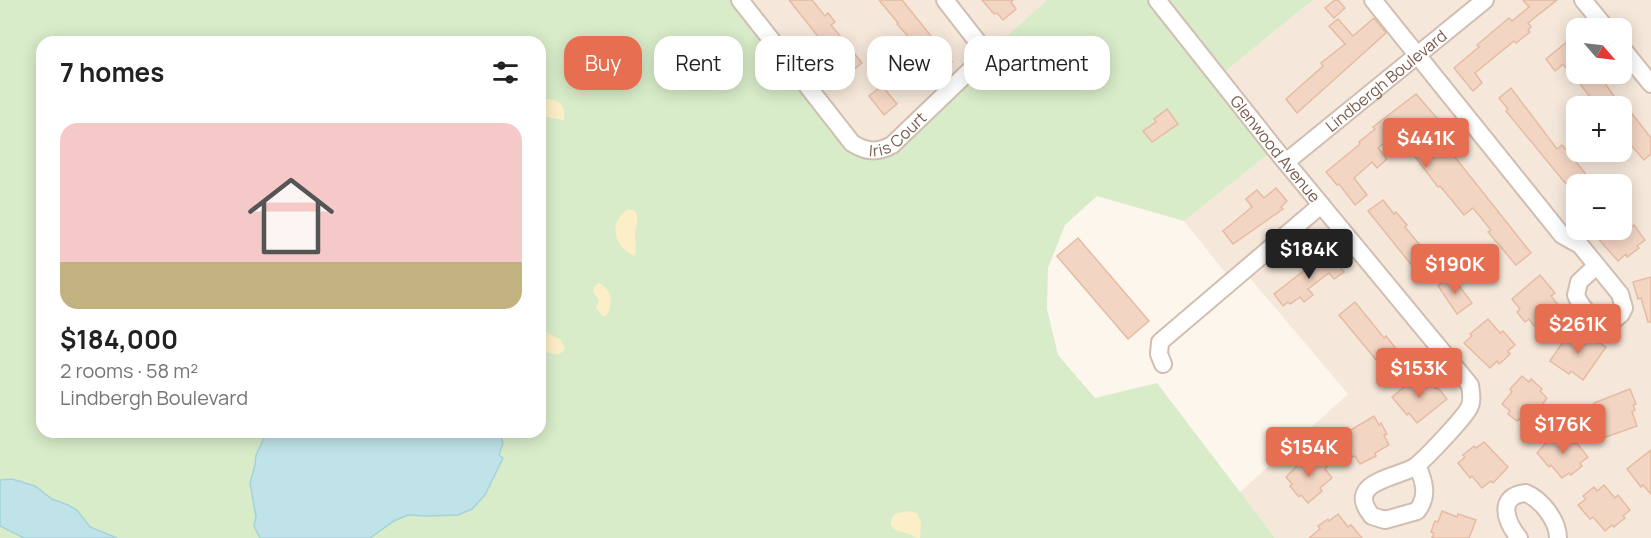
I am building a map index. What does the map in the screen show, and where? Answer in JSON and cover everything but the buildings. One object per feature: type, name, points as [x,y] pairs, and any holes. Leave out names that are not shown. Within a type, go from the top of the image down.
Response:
[{"type":"street","name":"Iris Court","points":[[740,0],[852,143],[861,149],[872,151],[882,150],[892,145],[987,54],[945,0]]},
{"type":"street","name":"Glenwood Avenue","points":[[1157,0],[1286,162],[1470,385],[1470,406],[1417,465]]},
{"type":"street","points":[[1373,0],[1565,238],[1580,245],[1596,266]]},
{"type":"street","name":"Lindbergh Boulevard","points":[[1286,162],[1485,0]]},
{"type":"street","points":[[1582,0],[1597,18]]},
{"type":"street","points":[[1632,60],[1651,84]]},
{"type":"street","points":[[1164,364],[1159,354],[1160,342],[1321,205]]},
{"type":"street","points":[[1519,538],[1507,521],[1505,512],[1515,496],[1526,493],[1535,498],[1548,512],[1556,527],[1558,538]]},
{"type":"shaded area","points":[[740,0],[1047,0],[1009,36],[964,36],[964,78],[952,89],[952,36],[867,36],[867,90],[951,90],[892,145],[861,149],[813,90],[855,90],[855,36],[769,36]]},
{"type":"shaded area","points":[[1313,0],[1651,0],[1651,538],[1275,538],[1239,493],[1348,394],[1244,271],[1231,280],[1184,221],[1275,149],[1218,77]]},
{"type":"green space","points":[[0,0],[740,0],[768,36],[755,36],[755,90],[810,90],[852,143],[872,151],[944,90],[952,90],[952,84],[964,73],[964,90],[1110,90],[1110,36],[1007,36],[1047,0],[1313,0],[1218,77],[1275,149],[1184,221],[1097,196],[1065,225],[1048,268],[1047,309],[1058,355],[1095,398],[1157,383],[1275,538],[0,538]]},
{"type":"sand","points":[[546,99],[558,102],[563,108],[564,120],[547,117]]},
{"type":"sand","points":[[629,209],[635,211],[637,218],[635,256],[622,247],[616,234],[618,220]]},
{"type":"sand","points":[[599,283],[607,289],[611,302],[606,316],[603,316],[596,308],[599,300],[593,292]]},
{"type":"sand","points":[[546,332],[560,339],[565,349],[556,354],[546,352]]},
{"type":"sand","points":[[907,511],[917,513],[921,522],[920,538],[898,531],[891,525],[895,514]]},
{"type":"water","points":[[264,438],[502,438],[503,443],[499,455],[503,458],[485,495],[472,509],[458,515],[408,515],[394,521],[370,538],[260,538],[254,526],[256,517],[250,483],[256,455]]},
{"type":"water","points":[[12,479],[35,486],[52,499],[77,510],[90,527],[117,538],[24,538],[0,526],[0,480]]}]
